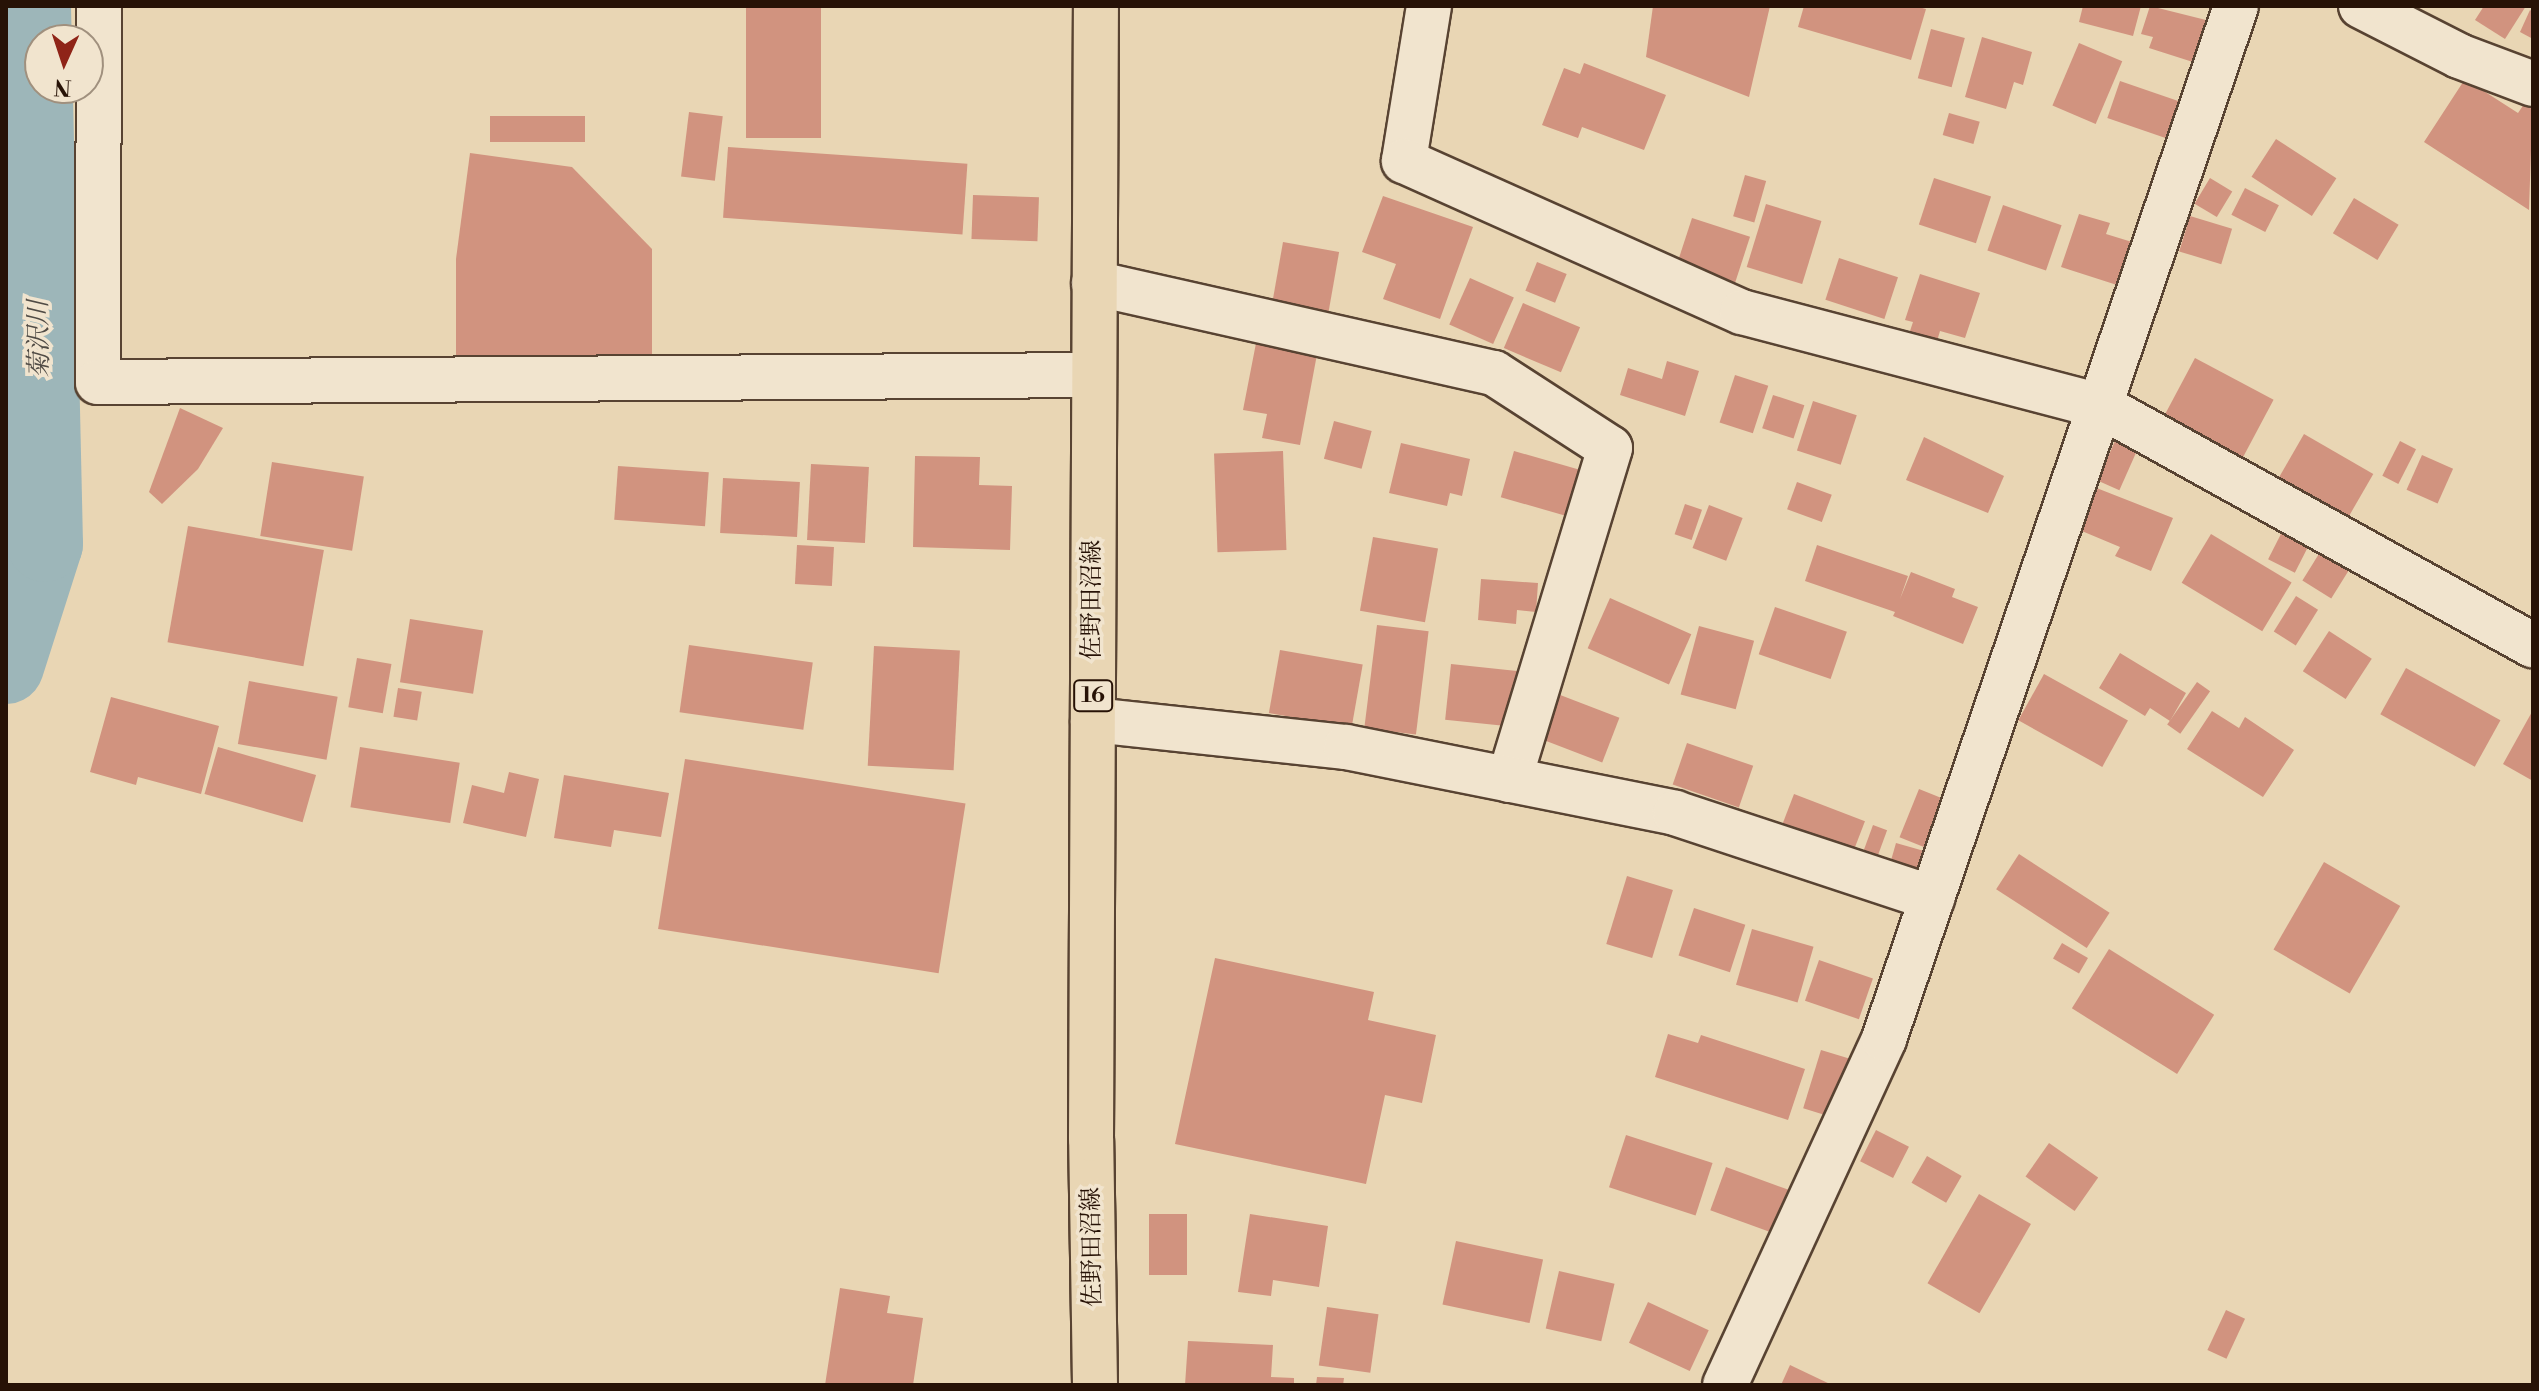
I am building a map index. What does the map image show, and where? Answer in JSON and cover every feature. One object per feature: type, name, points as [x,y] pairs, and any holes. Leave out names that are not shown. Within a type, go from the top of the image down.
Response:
[{"type":"main road","name":"佐野田沼線","points":[[1095,1385],[1093,720],[1096,6]]},
{"type":"street","points":[[99,6],[98,382],[1094,375]]},
{"type":"street","points":[[1429,6],[1404,161],[1742,312],[2101,406],[2533,645]]},
{"type":"street","points":[[1725,1385],[1884,1039],[2236,6]]},
{"type":"street","points":[[2361,6],[2459,56],[2533,84]]},
{"type":"street","points":[[1094,283],[1494,373],[1610,448],[1509,780]]},
{"type":"street","points":[[1093,720],[1346,747],[1675,813],[1932,898]]},
{"type":"building","points":[[746,6],[821,6],[821,138],[746,138]]},
{"type":"building","points":[[1653,6],[1770,6],[1749,97],[1646,57]]},
{"type":"building","points":[[1804,6],[1915,6],[1926,9],[1911,60],[1798,27]]},
{"type":"building","points":[[2083,6],[2141,6],[2133,36],[2079,22]]},
{"type":"building","points":[[2150,6],[2210,21],[2196,63],[2149,48],[2153,37],[2141,34]]},
{"type":"building","points":[[2484,6],[2526,6],[2505,39],[2475,20]]},
{"type":"building","points":[[2530,10],[2533,12],[2533,39],[2520,32]]},
{"type":"building","points":[[1931,29],[1965,38],[1952,87],[1918,78]]},
{"type":"building","points":[[1982,37],[2032,52],[2023,85],[2014,82],[2006,109],[1965,97]]},
{"type":"building","points":[[2079,43],[2122,61],[2096,124],[2052,106]]},
{"type":"building","points":[[1584,63],[1666,95],[1644,150],[1582,127],[1578,138],[1542,125],[1564,68],[1580,74]]},
{"type":"building","points":[[2465,79],[2518,113],[2533,91],[2529,210],[2424,142]]},
{"type":"building","points":[[2120,81],[2186,104],[2173,141],[2107,118]]},
{"type":"building","points":[[689,112],[723,116],[715,181],[681,177]]},
{"type":"building","points":[[1949,113],[1980,122],[1973,144],[1943,135]]},
{"type":"building","points":[[490,116],[585,116],[585,142],[490,142]]},
{"type":"building","points":[[2276,139],[2336,178],[2312,216],[2251,177]]},
{"type":"building","points":[[728,147],[967,164],[962,235],[723,218]]},
{"type":"building","points":[[470,153],[572,167],[652,249],[652,370],[456,394],[456,259]]},
{"type":"building","points":[[1745,175],[1766,181],[1754,222],[1733,216]]},
{"type":"building","points":[[1934,178],[1991,197],[1976,243],[1919,225]]},
{"type":"building","points":[[2210,178],[2232,191],[2217,217],[2195,204]]},
{"type":"building","points":[[2245,188],[2279,205],[2265,232],[2231,215]]},
{"type":"building","points":[[973,195],[1039,197],[1037,241],[971,239]]},
{"type":"building","points":[[1383,196],[1473,227],[1440,319],[1383,299],[1396,264],[1362,252]]},
{"type":"building","points":[[2354,198],[2399,225],[2377,260],[2333,233]]},
{"type":"building","points":[[1766,204],[1821,221],[1802,284],[1747,267]]},
{"type":"building","points":[[2003,205],[2062,225],[2046,271],[1987,250]]},
{"type":"building","points":[[2079,214],[2110,223],[2106,234],[2132,242],[2117,285],[2061,267]]},
{"type":"building","points":[[2190,216],[2232,229],[2221,264],[2179,251]]},
{"type":"building","points":[[1692,218],[1750,237],[1734,286],[1676,267]]},
{"type":"building","points":[[1283,242],[1339,252],[1326,326],[1270,316]]},
{"type":"building","points":[[1839,258],[1898,277],[1884,319],[1825,300]]},
{"type":"building","points":[[1537,262],[1567,274],[1555,303],[1525,291]]},
{"type":"building","points":[[1920,274],[1980,293],[1965,338],[1940,331],[1935,348],[1907,340],[1913,322],[1905,320]]},
{"type":"building","points":[[1470,278],[1514,298],[1493,344],[1449,325]]},
{"type":"building","points":[[1523,303],[1580,327],[1561,372],[1504,348]]},
{"type":"building","points":[[1257,338],[1318,349],[1300,445],[1262,438],[1267,414],[1243,410]]},
{"type":"building","points":[[2195,358],[2274,400],[2243,458],[2164,416]]},
{"type":"building","points":[[1667,361],[1699,371],[1685,416],[1620,395],[1628,368],[1662,379]]},
{"type":"building","points":[[1735,375],[1768,386],[1753,433],[1720,423]]},
{"type":"building","points":[[1773,395],[1804,405],[1794,438],[1762,428]]},
{"type":"building","points":[[1813,401],[1857,415],[1841,465],[1797,450]]},
{"type":"building","points":[[180,408],[223,428],[198,469],[162,504],[149,492]]},
{"type":"building","points":[[1334,421],[1372,431],[1362,469],[1324,459]]},
{"type":"building","points":[[2119,432],[2141,442],[2119,490],[2097,480]]},
{"type":"building","points":[[2304,434],[2373,474],[2339,533],[2270,493]]},
{"type":"building","points":[[1924,437],[2004,476],[1988,513],[1906,480]]},
{"type":"building","points":[[2400,441],[2416,449],[2398,484],[2382,476]]},
{"type":"building","points":[[1401,443],[1470,459],[1462,496],[1450,493],[1447,506],[1389,493]]},
{"type":"building","points":[[1283,451],[1286,550],[1217,552],[1214,453]]},
{"type":"building","points":[[1514,451],[1600,476],[1586,522],[1501,497]]},
{"type":"building","points":[[2422,455],[2453,469],[2438,504],[2407,490]]},
{"type":"building","points":[[915,456],[980,457],[979,485],[1012,486],[1010,550],[913,547]]},
{"type":"building","points":[[272,462],[364,477],[352,551],[260,536]]},
{"type":"building","points":[[811,464],[869,467],[865,543],[807,540]]},
{"type":"building","points":[[618,466],[709,472],[705,526],[614,520]]},
{"type":"building","points":[[723,478],[800,482],[797,537],[720,533]]},
{"type":"building","points":[[1797,482],[1832,495],[1822,522],[1787,509]]},
{"type":"building","points":[[2094,487],[2173,518],[2151,571],[2115,556],[2120,547],[2077,529]]},
{"type":"building","points":[[1685,504],[1702,510],[1692,540],[1675,534]]},
{"type":"building","points":[[1709,505],[1743,518],[1726,561],[1693,548]]},
{"type":"building","points":[[188,526],[324,550],[303,666],[168,642]]},
{"type":"building","points":[[2284,528],[2311,542],[2295,573],[2268,559]]},
{"type":"building","points":[[2211,534],[2292,582],[2262,631],[2182,583]]},
{"type":"building","points":[[1373,537],[1438,548],[1425,622],[1360,611]]},
{"type":"building","points":[[797,545],[834,547],[832,586],[795,584]]},
{"type":"building","points":[[1817,545],[1908,576],[1900,599],[1911,572],[1955,589],[1952,597],[1978,607],[1963,644],[1893,616],[1895,612],[1805,581]]},
{"type":"building","points":[[2322,549],[2351,567],[2331,598],[2302,580]]},
{"type":"building","points":[[1481,579],[1538,583],[1536,612],[1517,610],[1516,624],[1478,620]]},
{"type":"building","points":[[2296,596],[2318,610],[2296,645],[2274,632]]},
{"type":"building","points":[[1610,598],[1691,634],[1669,684],[1588,648]]},
{"type":"building","points":[[1775,607],[1847,632],[1831,679],[1759,654]]},
{"type":"building","points":[[410,619],[483,631],[473,694],[400,682]]},
{"type":"building","points":[[1377,625],[1429,631],[1416,735],[1364,728]]},
{"type":"building","points":[[1699,626],[1754,641],[1736,709],[1681,695]]},
{"type":"building","points":[[2329,631],[2372,659],[2346,699],[2303,671]]},
{"type":"building","points":[[689,645],[813,662],[803,730],[680,712]]},
{"type":"building","points":[[874,646],[960,651],[954,770],[868,766]]},
{"type":"building","points":[[1280,650],[1363,665],[1352,728],[1269,713]]},
{"type":"building","points":[[2120,653],[2186,693],[2170,721],[2150,708],[2145,716],[2099,688]]},
{"type":"building","points":[[357,658],[391,664],[383,713],[348,707]]},
{"type":"building","points":[[1451,664],[1522,671],[1516,727],[1445,720]]},
{"type":"building","points":[[2406,668],[2500,720],[2475,767],[2380,714]]},
{"type":"building","points":[[2044,674],[2128,721],[2102,767],[2018,720]]},
{"type":"building","points":[[249,681],[338,697],[327,760],[238,744]]},
{"type":"building","points":[[2197,682],[2210,691],[2180,734],[2167,725]]},
{"type":"building","points":[[398,688],[422,692],[417,720],[393,717]]},
{"type":"building","points":[[1555,693],[1619,718],[1602,763],[1538,738]]},
{"type":"building","points":[[111,697],[219,726],[201,794],[138,777],[136,785],[90,772]]},
{"type":"building","points":[[2533,710],[2533,781],[2503,764]]},
{"type":"building","points":[[2212,711],[2239,728],[2245,717],[2294,750],[2263,797],[2187,749]]},
{"type":"building","points":[[1687,743],[1753,766],[1739,807],[1673,785]]},
{"type":"building","points":[[218,747],[316,775],[303,822],[204,794]]},
{"type":"building","points":[[360,747],[460,763],[450,823],[350,807]]},
{"type":"building","points":[[685,759],[966,803],[939,973],[658,929]]},
{"type":"building","points":[[509,772],[539,779],[526,837],[463,823],[472,785],[504,793]]},
{"type":"building","points":[[564,775],[669,793],[661,837],[614,830],[611,847],[554,838]]},
{"type":"building","points":[[1919,789],[1951,802],[1932,850],[1900,837]]},
{"type":"building","points":[[1794,794],[1865,821],[1848,866],[1777,839]]},
{"type":"building","points":[[1873,825],[1887,830],[1878,856],[1864,850]]},
{"type":"building","points":[[1896,843],[1927,852],[1916,888],[1886,880]]},
{"type":"building","points":[[2019,854],[2110,913],[2087,948],[1996,889]]},
{"type":"building","points":[[2324,862],[2400,906],[2350,993],[2274,949]]},
{"type":"building","points":[[1627,876],[1673,890],[1652,958],[1606,944]]},
{"type":"building","points":[[1694,908],[1745,925],[1730,972],[1679,956]]},
{"type":"building","points":[[1752,929],[1814,947],[1798,1002],[1736,985]]},
{"type":"building","points":[[2062,943],[2088,958],[2079,974],[2053,959]]},
{"type":"building","points":[[2109,949],[2214,1015],[2177,1074],[2072,1008]]},
{"type":"building","points":[[1215,958],[1374,992],[1368,1020],[1436,1035],[1422,1103],[1385,1095],[1366,1184],[1175,1144]]},
{"type":"building","points":[[1819,960],[1873,979],[1859,1019],[1805,1001]]},
{"type":"building","points":[[1668,1034],[1698,1043],[1701,1035],[1805,1069],[1788,1120],[1655,1077]]},
{"type":"building","points":[[1821,1050],[1857,1061],[1840,1119],[1803,1108]]},
{"type":"building","points":[[1876,1130],[1909,1147],[1893,1178],[1860,1161]]},
{"type":"building","points":[[1626,1135],[1713,1163],[1696,1215],[1609,1187]]},
{"type":"building","points":[[2049,1143],[2098,1177],[2075,1211],[2025,1177]]},
{"type":"building","points":[[1927,1156],[1962,1176],[1946,1203],[1912,1183]]},
{"type":"building","points":[[1726,1167],[1793,1191],[1777,1235],[1710,1210]]},
{"type":"building","points":[[1979,1194],[2031,1224],[1979,1313],[1928,1283]]},
{"type":"building","points":[[1149,1214],[1187,1214],[1187,1275],[1149,1275]]},
{"type":"building","points":[[1250,1214],[1328,1226],[1319,1287],[1273,1280],[1271,1296],[1238,1292]]},
{"type":"building","points":[[1456,1241],[1543,1260],[1530,1323],[1442,1305]]},
{"type":"building","points":[[1559,1271],[1615,1284],[1601,1341],[1546,1328]]},
{"type":"building","points":[[840,1288],[890,1296],[887,1313],[923,1318],[913,1385],[825,1385]]},
{"type":"building","points":[[1648,1302],[1709,1330],[1690,1371],[1629,1343]]},
{"type":"building","points":[[1327,1307],[1378,1314],[1370,1373],[1319,1365]]},
{"type":"building","points":[[2226,1310],[2245,1319],[2226,1359],[2207,1350]]},
{"type":"building","points":[[1188,1341],[1273,1345],[1271,1377],[1294,1378],[1294,1385],[1185,1385]]},
{"type":"building","points":[[1790,1365],[1832,1385],[1781,1385]]},
{"type":"building","points":[[1317,1377],[1344,1378],[1343,1385],[1316,1385]]},
{"type":"waterway","name":"菊沢川","points":[[6,666],[45,544],[33,6]]}]
